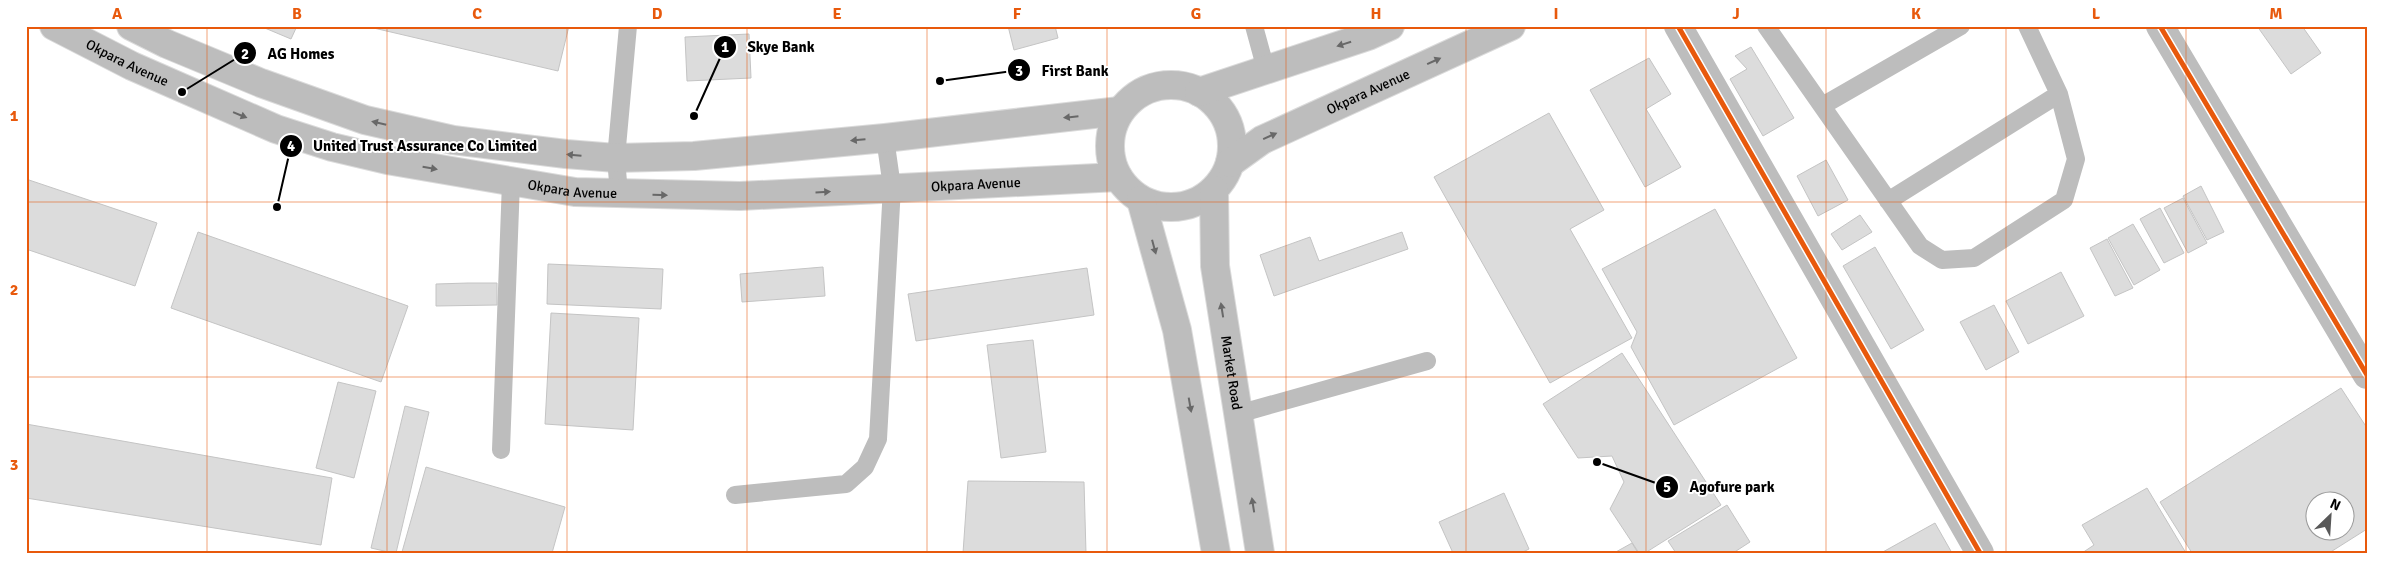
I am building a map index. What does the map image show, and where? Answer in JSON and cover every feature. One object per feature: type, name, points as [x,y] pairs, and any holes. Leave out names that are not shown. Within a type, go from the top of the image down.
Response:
[{"type":"main road","name":"Okpara Avenue","points":[[54,26],[132,66],[276,130],[332,147],[387,160],[575,192],[740,196],[1118,177]]},
{"type":"main road","points":[[131,26],[166,44],[232,71],[324,107],[365,120],[453,140],[544,152],[616,158],[694,156],[885,138],[1120,111]]},
{"type":"main road","points":[[1199,92],[1368,36],[1390,26]]},
{"type":"main road","name":"Okpara Avenue","points":[[1230,163],[1262,140],[1511,26]]},
{"type":"main road","points":[[1678,26],[1980,553]]},
{"type":"main road","points":[[2160,26],[2367,375]]},
{"type":"main road","points":[[215,104],[232,71]]},
{"type":"main road","points":[[1170,85],[1199,92],[1216,104],[1228,122],[1232,143],[1230,163],[1224,178],[1214,190],[1198,201],[1180,207],[1160,207],[1141,200],[1128,190],[1118,177],[1111,161],[1109,144],[1112,127],[1120,111],[1129,100],[1156,87],[1170,85]]},
{"type":"main road","name":"Market Road","points":[[1214,190],[1215,266],[1260,553]]},
{"type":"main road","points":[[1141,200],[1177,330],[1216,553]]},
{"type":"lane","points":[[619,194],[616,158],[628,26]]},
{"type":"lane","points":[[1254,26],[1266,70]]},
{"type":"lane","points":[[1766,26],[1920,246],[1942,260],[1974,258],[2064,200],[2076,159],[2058,94],[2027,26]]},
{"type":"lane","points":[[1822,106],[1961,26]]},
{"type":"lane","points":[[1888,201],[2058,94]]},
{"type":"lane","points":[[735,495],[846,484],[864,467],[878,439],[892,188],[885,138]]},
{"type":"lane","points":[[501,450],[511,182]]},
{"type":"lane","points":[[1238,414],[1427,361]]},
{"type":"building","points":[[260,26],[297,26],[291,39]]},
{"type":"building","points":[[365,26],[569,26],[558,71]]},
{"type":"building","points":[[1008,26],[1055,26],[1058,38],[1014,50]]},
{"type":"building","points":[[2257,26],[2302,26],[2321,53],[2291,74]]},
{"type":"building","points":[[749,34],[751,78],[687,81],[685,37]]},
{"type":"building","points":[[1751,47],[1794,118],[1763,136],[1730,79],[1747,69],[1735,56]]},
{"type":"building","points":[[1649,58],[1671,94],[1646,109],[1681,167],[1645,187],[1590,90]]},
{"type":"building","points":[[1549,113],[1604,210],[1570,229],[1632,338],[1550,383],[1434,177]]},
{"type":"building","points":[[1826,160],[1848,200],[1818,216],[1797,176]]},
{"type":"building","points":[[26,179],[157,223],[135,286],[26,249]]},
{"type":"building","points":[[2201,186],[2224,232],[2207,240],[2183,196]]},
{"type":"building","points":[[2183,198],[2207,243],[2188,253],[2164,208]]},
{"type":"building","points":[[2160,208],[2184,253],[2164,263],[2140,219]]},
{"type":"building","points":[[1715,209],[1797,358],[1674,425],[1631,347],[1637,332],[1602,269]]},
{"type":"building","points":[[1860,215],[1872,232],[1842,250],[1831,234]]},
{"type":"building","points":[[2133,224],[2160,270],[2134,285],[2108,238]]},
{"type":"building","points":[[198,232],[408,306],[381,382],[171,308]]},
{"type":"building","points":[[1402,232],[1408,249],[1274,296],[1260,255],[1310,237],[1319,261]]},
{"type":"building","points":[[2107,239],[2133,288],[2115,296],[2090,248]]},
{"type":"building","points":[[1875,247],[1924,330],[1891,349],[1843,266]]},
{"type":"building","points":[[548,264],[663,269],[661,309],[547,304]]},
{"type":"building","points":[[823,267],[825,296],[742,302],[740,274]]},
{"type":"building","points":[[1087,268],[1094,315],[916,341],[908,294]]},
{"type":"building","points":[[2061,272],[2084,316],[2028,344],[2006,301]]},
{"type":"building","points":[[497,283],[497,305],[436,306],[436,284]]},
{"type":"building","points":[[1994,305],[2019,352],[1986,370],[1960,322]]},
{"type":"building","points":[[551,313],[639,318],[633,430],[545,424]]},
{"type":"building","points":[[1033,340],[1046,452],[1001,458],[987,345]]},
{"type":"building","points":[[1622,353],[1721,505],[1645,553],[1639,553],[1610,509],[1624,482],[1612,456],[1578,458],[1543,404]]},
{"type":"building","points":[[338,382],[376,391],[354,478],[316,468]]},
{"type":"building","points":[[2341,388],[2367,428],[2367,529],[2356,536],[2356,492],[2306,492],[2306,542],[2346,542],[2329,553],[2192,553],[2160,502]]},
{"type":"building","points":[[405,406],[429,412],[396,553],[393,553],[371,548]]},
{"type":"building","points":[[26,424],[332,478],[321,545],[26,498]]},
{"type":"building","points":[[426,467],[565,507],[552,553],[402,552]]},
{"type":"building","points":[[968,481],[1084,482],[1086,553],[963,553]]},
{"type":"building","points":[[2147,488],[2186,553],[2082,553],[2094,545],[2082,525]]},
{"type":"building","points":[[1504,493],[1529,549],[1521,553],[1453,553],[1439,522]]},
{"type":"building","points":[[1727,505],[1750,542],[1733,553],[1676,553],[1668,541]]},
{"type":"building","points":[[1935,523],[1952,553],[1881,553]]},
{"type":"building","points":[[1632,543],[1638,553],[1614,553]]},
{"type":"cycle path","points":[[1678,26],[1980,553]]},
{"type":"cycle path","points":[[2160,26],[2367,375]]},
{"type":"place","name":"First Bank","points":[[940,81]]},
{"type":"place","name":"AG Homes","points":[[182,92]]},
{"type":"place","name":"Skye Bank","points":[[694,116]]},
{"type":"place","name":"United Trust Assurance Co Limited","points":[[277,207]]},
{"type":"place","name":"Agofure park","points":[[1597,462]]}]
